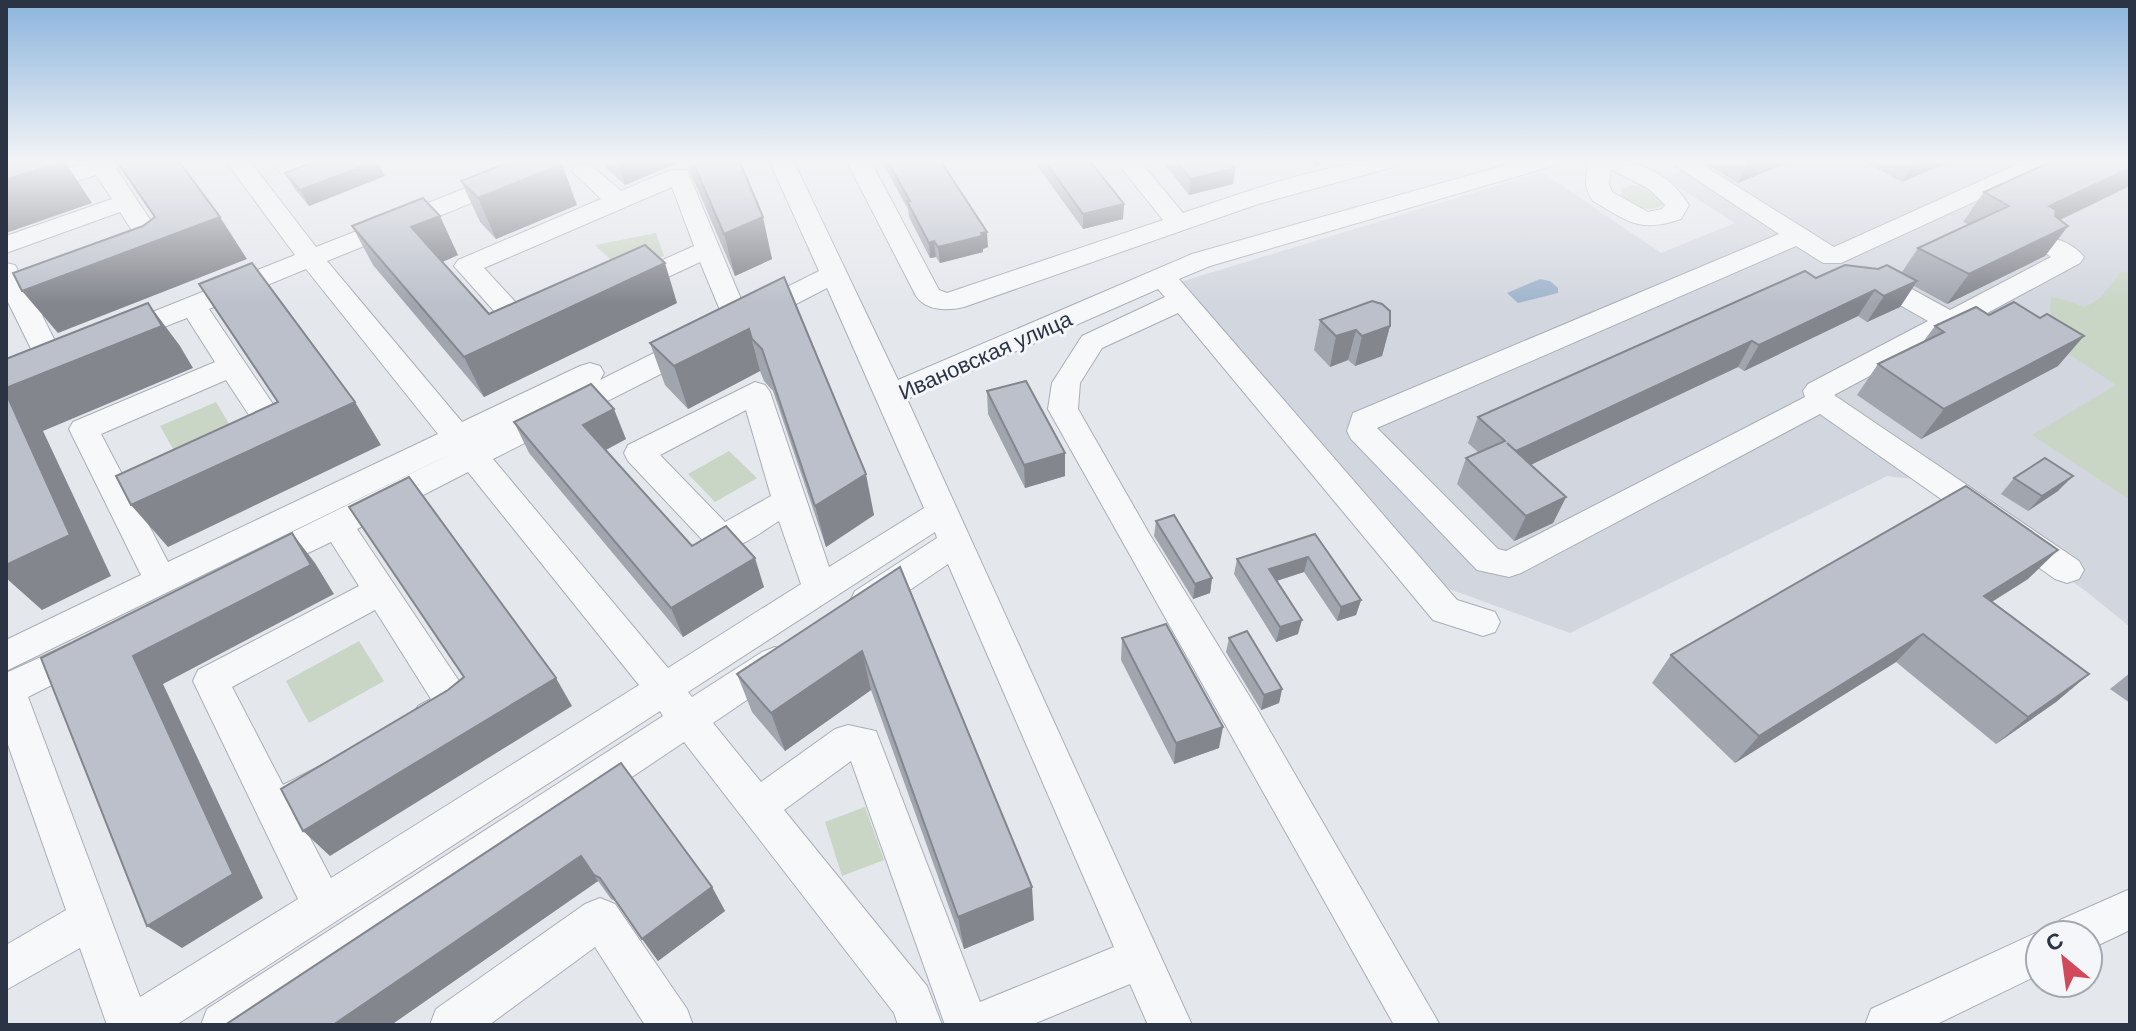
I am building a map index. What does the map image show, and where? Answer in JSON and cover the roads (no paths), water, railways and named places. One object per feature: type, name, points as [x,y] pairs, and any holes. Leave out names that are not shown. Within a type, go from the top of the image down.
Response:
[{"type":"street","points":[[6,245],[109,208]]},
{"type":"street","points":[[130,208],[163,259],[136,269]]},
{"type":"street","points":[[273,208],[464,447],[688,719],[912,1001],[920,1025]]},
{"type":"street","points":[[318,267],[450,208]]},
{"type":"street","points":[[6,271],[26,311],[40,367],[193,306],[318,267],[481,208]]},
{"type":"street","points":[[556,319],[528,332],[467,266],[601,208]]},
{"type":"street","points":[[692,208],[730,304]]},
{"type":"street","points":[[803,208],[890,395]]},
{"type":"street","points":[[883,208],[929,296],[944,302],[1222,208]]},
{"type":"street","points":[[1166,208],[1178,223]]},
{"type":"street","name":"Ивановская улица","points":[[1170,1025],[890,395],[1172,288],[1228,252],[1381,208]]},
{"type":"street","points":[[1623,208],[1641,218],[1654,220],[1672,214],[1675,208]]},
{"type":"street","points":[[1754,208],[1832,257],[1933,309],[1952,323]]},
{"type":"street","points":[[1832,257],[1940,208]]},
{"type":"street","points":[[1797,236],[1364,420],[1362,431],[1489,561],[1509,564],[1821,401]]},
{"type":"street","points":[[2047,244],[2071,257],[1952,323],[1818,391],[1821,401],[2067,570]]},
{"type":"street","points":[[611,293],[708,249]]},
{"type":"street","points":[[139,624],[337,524],[464,447],[730,304],[830,265]]},
{"type":"street","points":[[6,656],[161,581],[464,447],[830,265]]},
{"type":"street","points":[[26,311],[95,285]]},
{"type":"street","points":[[1418,1025],[1243,718],[1138,544],[1063,409],[1066,383],[1092,342],[1172,288],[1445,610],[1483,622]]},
{"type":"street","points":[[193,306],[282,442],[254,455]]},
{"type":"street","points":[[161,581],[84,429],[232,366]]},
{"type":"street","points":[[788,501],[722,539],[639,453],[755,392],[788,501],[822,616]]},
{"type":"street","points":[[127,513],[155,500]]},
{"type":"street","points":[[337,524],[454,704],[403,734]]},
{"type":"street","points":[[223,1025],[688,719],[822,616],[949,527]]},
{"type":"street","points":[[323,906],[211,681],[380,591]]},
{"type":"street","points":[[136,1025],[663,688],[822,616]]},
{"type":"street","points":[[111,639],[6,690],[129,1025]]},
{"type":"street","points":[[757,807],[848,741],[863,743],[967,1025]]},
{"type":"street","points":[[275,810],[352,764]]},
{"type":"street","points":[[2104,921],[2130,909]]},
{"type":"street","points":[[452,1025],[600,918],[671,1025]]},
{"type":"street","points":[[6,969],[90,919]]},
{"type":"street","points":[[978,1025],[1140,958]]},
{"type":"street","points":[[1887,1025],[2024,960]]},
{"type":"water","points":[[1540,279],[1550,281],[1558,288],[1558,293],[1518,303],[1507,293]]}]
